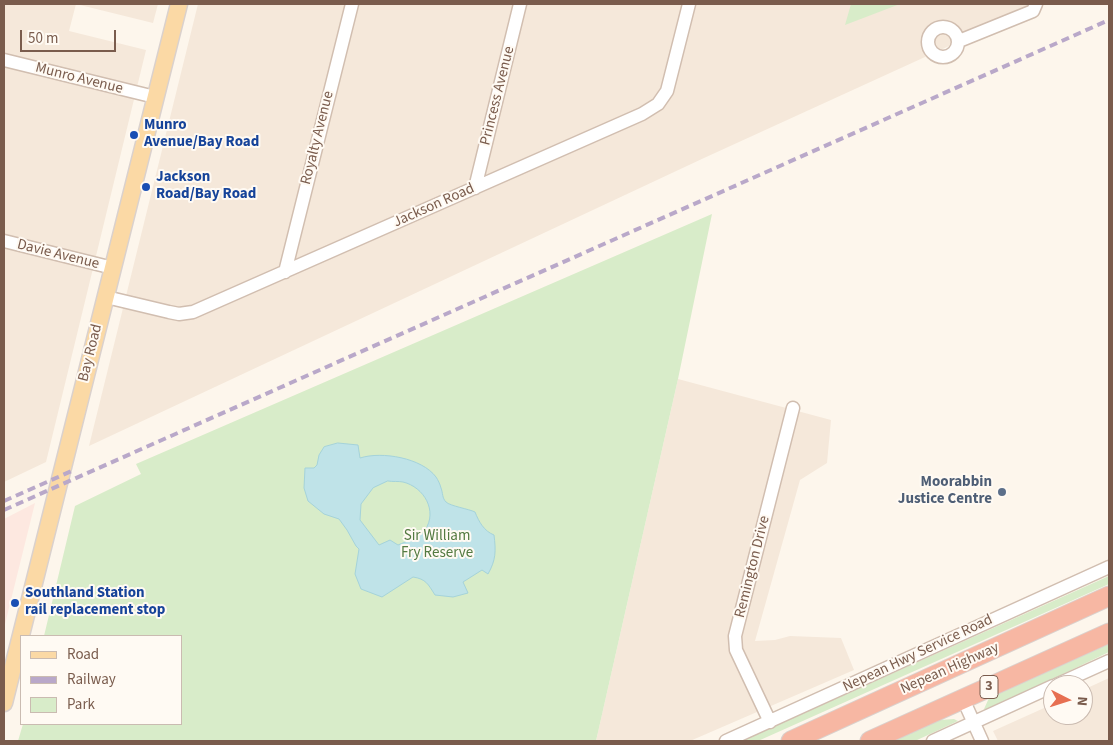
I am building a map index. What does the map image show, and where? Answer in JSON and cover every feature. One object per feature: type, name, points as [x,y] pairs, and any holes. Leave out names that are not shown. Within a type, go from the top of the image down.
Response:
[{"type":"highway","name":"Nepean Highway","points":[[791,741],[1109,596]]},
{"type":"highway","name":"3","points":[[870,741],[1109,633]]},
{"type":"main road","name":"Bay Road","points":[[21,635],[179,4]]},
{"type":"main road","name":"Bay Road","points":[[4,703],[20,639]]},
{"type":"street","name":"Royalty Avenue","points":[[285,272],[352,4]]},
{"type":"street","name":"Princess Avenue","points":[[475,188],[520,4]]},
{"type":"street","name":"Jackson Road","points":[[106,297],[169,312],[186,314],[202,309],[642,114],[658,104],[667,91],[689,4]]},
{"type":"street","points":[[959,41],[1033,11],[1036,4]]},
{"type":"street","name":"Munro Avenue","points":[[4,60],[155,97]]},
{"type":"street","name":"Davie Avenue","points":[[4,241],[113,268]]},
{"type":"street","name":"Remington Drive","points":[[770,722],[736,650],[734,636],[793,408]]},
{"type":"street","name":"Nepean Hwy Service Road","points":[[726,741],[1109,567]]},
{"type":"street","points":[[1079,675],[1109,661]]},
{"type":"street","points":[[933,741],[1043,691]]},
{"type":"street","points":[[963,699],[982,741]]},
{"type":"shaded area","points":[[4,4],[76,4],[69,31],[146,50],[46,462],[4,482]]},
{"type":"shaded area","points":[[76,4],[158,4],[153,23]]},
{"type":"shaded area","points":[[198,4],[1041,4],[704,158],[89,446]]},
{"type":"shaded area","points":[[678,379],[831,420],[827,463],[800,480],[755,641],[775,640],[790,636],[841,638],[854,670],[690,741],[596,741]]},
{"type":"shaded area","points":[[35,503],[4,628],[4,519]]},
{"type":"shaded area","points":[[1109,678],[1109,741],[998,741],[993,731],[1043,708],[1043,725],[1093,725],[1093,685]]},
{"type":"green space","points":[[851,4],[900,4],[845,25]]},
{"type":"green space","name":"Sir William Fry Reserve","points":[[712,214],[678,379],[596,741],[18,741],[23,725],[182,725],[182,635],[44,635],[75,506],[141,474],[136,464]]},
{"type":"green space","points":[[1109,576],[1109,584],[758,741],[742,741]]},
{"type":"green space","points":[[1109,644],[1109,652],[1061,675],[1043,675],[1043,684],[988,710],[984,709],[989,698]]},
{"type":"green space","points":[[954,719],[958,721],[915,741],[894,741],[940,720]]},
{"type":"water","points":[[338,443],[358,445],[360,458],[379,455],[390,456],[412,461],[430,470],[438,481],[446,502],[475,512],[482,526],[494,535],[495,555],[488,574],[482,570],[463,582],[468,593],[453,597],[435,595],[426,583],[421,579],[413,577],[382,597],[361,589],[355,574],[359,549],[339,519],[324,514],[308,501],[304,488],[305,468],[314,468],[317,465],[319,455],[324,447]],"holes":[[[388,481],[403,482],[411,485],[423,494],[429,508],[429,523],[425,530],[416,537],[398,545],[390,540],[379,545],[360,520],[361,504],[373,488]]]},
{"type":"railway","points":[[4,510],[1109,20]]},
{"type":"railway","points":[[4,501],[74,470]]},
{"type":"place","name":"Munro Avenue/Bay Road","points":[[134,135]]},
{"type":"place","name":"Jackson Road/Bay Road","points":[[146,187]]},
{"type":"place","name":"Moorabbin Justice Centre","points":[[1002,492]]},
{"type":"place","name":"Southland Station rail replacement stop","points":[[15,603]]}]
